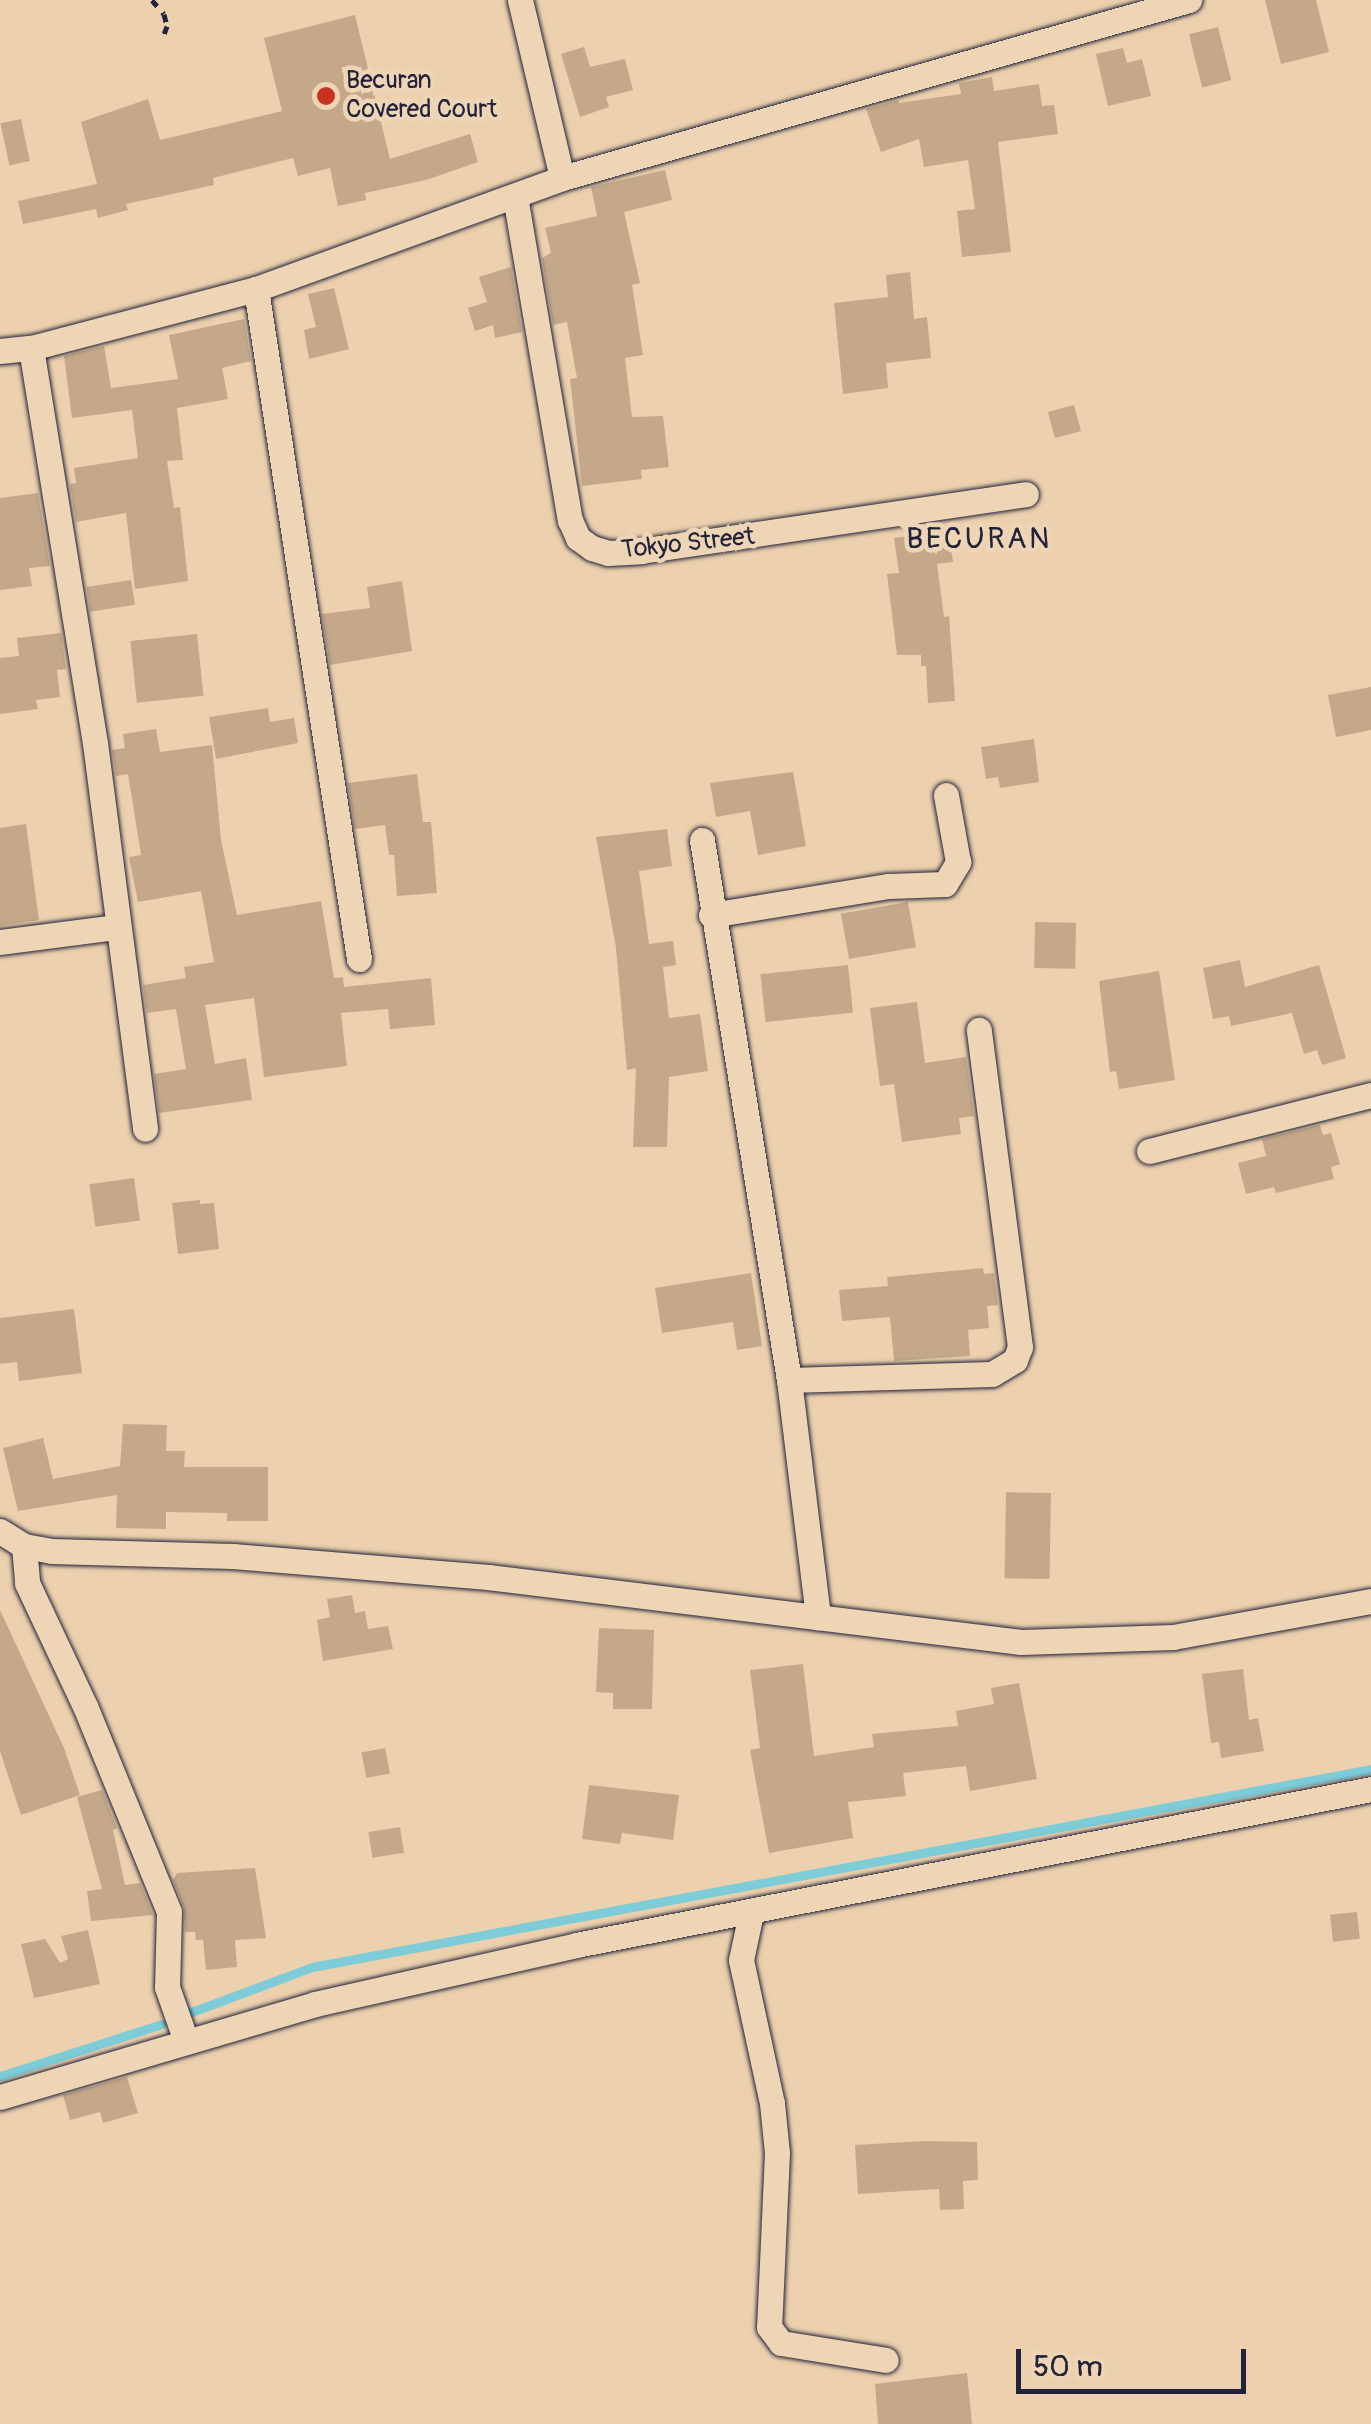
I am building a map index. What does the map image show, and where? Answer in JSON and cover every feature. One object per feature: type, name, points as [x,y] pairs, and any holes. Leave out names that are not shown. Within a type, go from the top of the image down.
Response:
[{"type":"street","points":[[520,0],[562,178]]},
{"type":"street","points":[[0,352],[31,348],[256,289],[562,178],[1189,0]]},
{"type":"street","name":"Tokyo Street","points":[[516,196],[570,520],[578,538],[592,548],[608,552],[678,546],[1026,494]]},
{"type":"street","points":[[256,289],[359,959]]},
{"type":"street","points":[[31,348],[95,743],[145,1129]]},
{"type":"street","points":[[711,914],[889,886],[945,884],[958,862],[946,795]]},
{"type":"street","points":[[702,840],[788,1380],[818,1617]]},
{"type":"street","points":[[0,942],[116,927]]},
{"type":"street","points":[[788,1380],[992,1374],[1015,1360],[1020,1347],[979,1030]]},
{"type":"street","points":[[1150,1151],[1371,1095]]},
{"type":"street","points":[[0,1531],[24,1546],[51,1551],[233,1556],[488,1577],[1021,1642],[1099,1643],[1281,1621],[1371,1601]]},
{"type":"street","points":[[24,1546],[27,1583],[86,1706],[169,1912],[168,1987],[186,2041]]},
{"type":"street","points":[[0,2098],[186,2041],[371,1992],[576,1945],[1371,1789]]},
{"type":"street","points":[[751,1913],[742,1960],[772,2103],[777,2154],[769,2327],[781,2343],[886,2360]]},
{"type":"path","points":[[152,0],[164,14],[167,26],[163,37]]},
{"type":"building","points":[[1265,0],[1316,0],[1329,52],[1281,64]]},
{"type":"building","points":[[355,15],[390,159],[470,134],[478,162],[426,180],[365,193],[366,200],[338,206],[330,168],[298,176],[293,158],[213,178],[214,185],[126,204],[128,210],[98,218],[96,209],[23,224],[18,201],[97,184],[81,122],[148,99],[160,140],[282,111],[264,38]]},
{"type":"building","points":[[1218,27],[1231,80],[1202,88],[1189,34]]},
{"type":"building","points":[[584,47],[590,67],[625,59],[633,90],[606,97],[609,107],[580,117],[561,54]]},
{"type":"building","points":[[1123,48],[1127,63],[1142,59],[1151,96],[1108,106],[1096,54]]},
{"type":"building","points":[[992,77],[994,91],[1039,84],[1042,106],[1054,105],[1058,134],[998,142],[1011,252],[962,257],[957,211],[975,209],[968,160],[924,167],[919,139],[881,152],[866,109],[898,100],[899,103],[961,94],[959,83]]},
{"type":"building","points":[[21,119],[30,161],[9,165],[0,123]]},
{"type":"building","points":[[665,170],[672,200],[624,212],[640,283],[632,285],[643,355],[625,358],[632,417],[663,416],[669,467],[641,470],[642,479],[582,486],[570,379],[577,378],[567,322],[553,325],[542,258],[551,253],[545,228],[597,216],[591,187]]},
{"type":"building","points":[[511,267],[522,332],[495,338],[493,325],[475,331],[468,308],[487,302],[479,277]]},
{"type":"building","points":[[910,272],[914,319],[927,317],[931,358],[886,363],[888,388],[843,394],[834,303],[888,297],[886,275]]},
{"type":"building","points":[[334,288],[349,349],[309,359],[304,330],[316,327],[308,294]]},
{"type":"building","points":[[244,319],[251,361],[222,368],[228,399],[177,408],[183,460],[167,461],[174,508],[180,507],[188,581],[135,589],[126,513],[76,522],[70,484],[76,483],[74,468],[138,458],[132,410],[72,418],[64,356],[104,346],[111,388],[178,379],[169,335]]},
{"type":"building","points":[[1074,405],[1081,431],[1055,438],[1048,412]]},
{"type":"building","points":[[38,493],[50,566],[29,568],[32,586],[0,590],[0,498]]},
{"type":"building","points":[[949,531],[953,562],[937,564],[944,617],[949,616],[955,701],[928,703],[926,666],[921,666],[921,655],[897,655],[887,574],[899,573],[894,538]]},
{"type":"building","points":[[131,580],[135,605],[90,612],[87,587]]},
{"type":"building","points":[[402,581],[412,651],[330,665],[322,614],[370,608],[367,587]]},
{"type":"building","points":[[61,633],[66,669],[57,670],[60,697],[36,700],[38,709],[0,714],[0,658],[19,656],[17,638]]},
{"type":"building","points":[[197,634],[203,696],[137,703],[130,641]]},
{"type":"building","points":[[1371,687],[1371,730],[1336,737],[1328,695]]},
{"type":"building","points":[[268,708],[270,722],[294,718],[298,743],[216,759],[209,717]]},
{"type":"building","points":[[156,729],[160,752],[212,745],[221,840],[237,915],[321,901],[334,978],[343,977],[344,987],[431,978],[435,1025],[390,1029],[388,1009],[341,1013],[347,1066],[264,1077],[254,998],[205,1005],[215,1064],[246,1058],[252,1100],[159,1113],[154,1074],[186,1069],[176,1009],[147,1013],[143,985],[186,978],[184,967],[214,962],[201,891],[138,902],[129,857],[141,855],[128,774],[116,776],[112,750],[125,748],[123,734]]},
{"type":"building","points":[[1034,739],[1039,782],[1000,788],[998,777],[986,779],[981,747]]},
{"type":"building","points":[[793,772],[806,846],[758,855],[750,811],[716,817],[710,783]]},
{"type":"building","points":[[417,774],[423,822],[431,822],[437,893],[397,896],[394,855],[389,855],[385,825],[355,829],[348,783]]},
{"type":"building","points":[[26,824],[39,920],[0,926],[0,828]]},
{"type":"building","points":[[667,829],[672,866],[639,871],[649,944],[673,941],[676,965],[663,967],[669,1018],[700,1014],[708,1071],[669,1077],[667,1147],[633,1147],[636,1068],[627,1070],[616,948],[596,837]]},
{"type":"building","points":[[908,902],[916,947],[849,959],[841,914]]},
{"type":"building","points":[[1035,922],[1076,923],[1075,969],[1034,968]]},
{"type":"building","points":[[1240,960],[1245,987],[1319,965],[1346,1058],[1322,1065],[1317,1050],[1304,1054],[1292,1013],[1231,1026],[1229,1016],[1213,1019],[1203,968]]},
{"type":"building","points":[[848,965],[853,1013],[765,1022],[760,974]]},
{"type":"building","points":[[1159,971],[1175,1080],[1119,1089],[1116,1071],[1110,1072],[1099,981]]},
{"type":"building","points":[[917,1002],[925,1063],[966,1057],[974,1116],[959,1118],[961,1134],[902,1142],[894,1084],[880,1086],[870,1008]]},
{"type":"building","points":[[1320,1125],[1323,1135],[1331,1133],[1340,1164],[1331,1167],[1334,1179],[1276,1193],[1274,1187],[1246,1194],[1238,1163],[1266,1156],[1262,1139]]},
{"type":"building","points":[[134,1178],[140,1221],[95,1227],[89,1184]]},
{"type":"building","points":[[200,1200],[200,1204],[214,1203],[219,1249],[178,1254],[172,1203]]},
{"type":"building","points":[[983,1268],[984,1274],[994,1273],[998,1305],[987,1306],[989,1328],[968,1330],[970,1356],[894,1361],[890,1317],[842,1321],[839,1290],[888,1286],[887,1277]]},
{"type":"building","points":[[751,1273],[762,1346],[737,1350],[733,1322],[662,1333],[655,1288]]},
{"type":"building","points":[[74,1309],[82,1373],[19,1381],[17,1362],[0,1364],[0,1318]]},
{"type":"building","points":[[123,1424],[167,1425],[166,1451],[185,1451],[184,1467],[268,1467],[268,1521],[227,1521],[227,1513],[166,1512],[166,1529],[116,1528],[117,1495],[18,1511],[3,1448],[43,1438],[53,1479],[120,1466]]},
{"type":"building","points":[[1006,1492],[1051,1493],[1049,1579],[1005,1578]]},
{"type":"building","points":[[352,1595],[355,1613],[365,1611],[368,1629],[388,1626],[393,1649],[323,1661],[317,1620],[330,1617],[327,1599]]},
{"type":"building","points":[[0,1610],[64,1748],[80,1795],[21,1815],[0,1751]]},
{"type":"building","points":[[599,1628],[654,1630],[652,1709],[613,1709],[613,1693],[596,1692]]},
{"type":"building","points":[[803,1664],[814,1756],[874,1747],[872,1734],[958,1726],[956,1711],[994,1704],[991,1688],[1019,1683],[1037,1779],[970,1791],[966,1766],[903,1773],[906,1796],[848,1802],[853,1838],[769,1853],[750,1750],[760,1748],[750,1670]]},
{"type":"building","points":[[1243,1669],[1249,1720],[1258,1718],[1264,1751],[1221,1758],[1219,1742],[1211,1743],[1202,1674]]},
{"type":"building","points":[[385,1748],[390,1774],[366,1778],[361,1753]]},
{"type":"building","points":[[589,1785],[679,1795],[673,1840],[622,1833],[620,1844],[582,1839]]},
{"type":"building","points":[[102,1790],[117,1828],[113,1830],[125,1885],[140,1883],[153,1915],[91,1921],[87,1891],[102,1889],[77,1797]]},
{"type":"building","points":[[400,1827],[404,1853],[372,1858],[368,1832]]},
{"type":"building","points":[[255,1868],[266,1938],[235,1940],[237,1967],[206,1970],[203,1940],[196,1940],[195,1932],[185,1932],[184,1907],[173,1880],[177,1873]]},
{"type":"building","points":[[1357,1912],[1360,1939],[1333,1942],[1330,1915]]},
{"type":"building","points":[[88,1930],[100,1984],[34,1998],[21,1944],[45,1939],[60,1963],[68,1959],[61,1936]]},
{"type":"building","points":[[127,2077],[138,2113],[103,2123],[100,2112],[70,2120],[63,2095]]},
{"type":"building","points":[[977,2142],[978,2180],[963,2181],[964,2209],[940,2210],[939,2189],[858,2194],[855,2145]]},
{"type":"building","points":[[967,2373],[972,2424],[878,2424],[875,2384]]},
{"type":"waterway","points":[[189,2013],[312,1967],[1371,1769]]},
{"type":"waterway","points":[[0,2076],[162,2024]]},
{"type":"place","name":"Becuran Covered Court","points":[[326,96]]},
{"type":"district","name":"BECURAN","points":[[979,539]]}]
